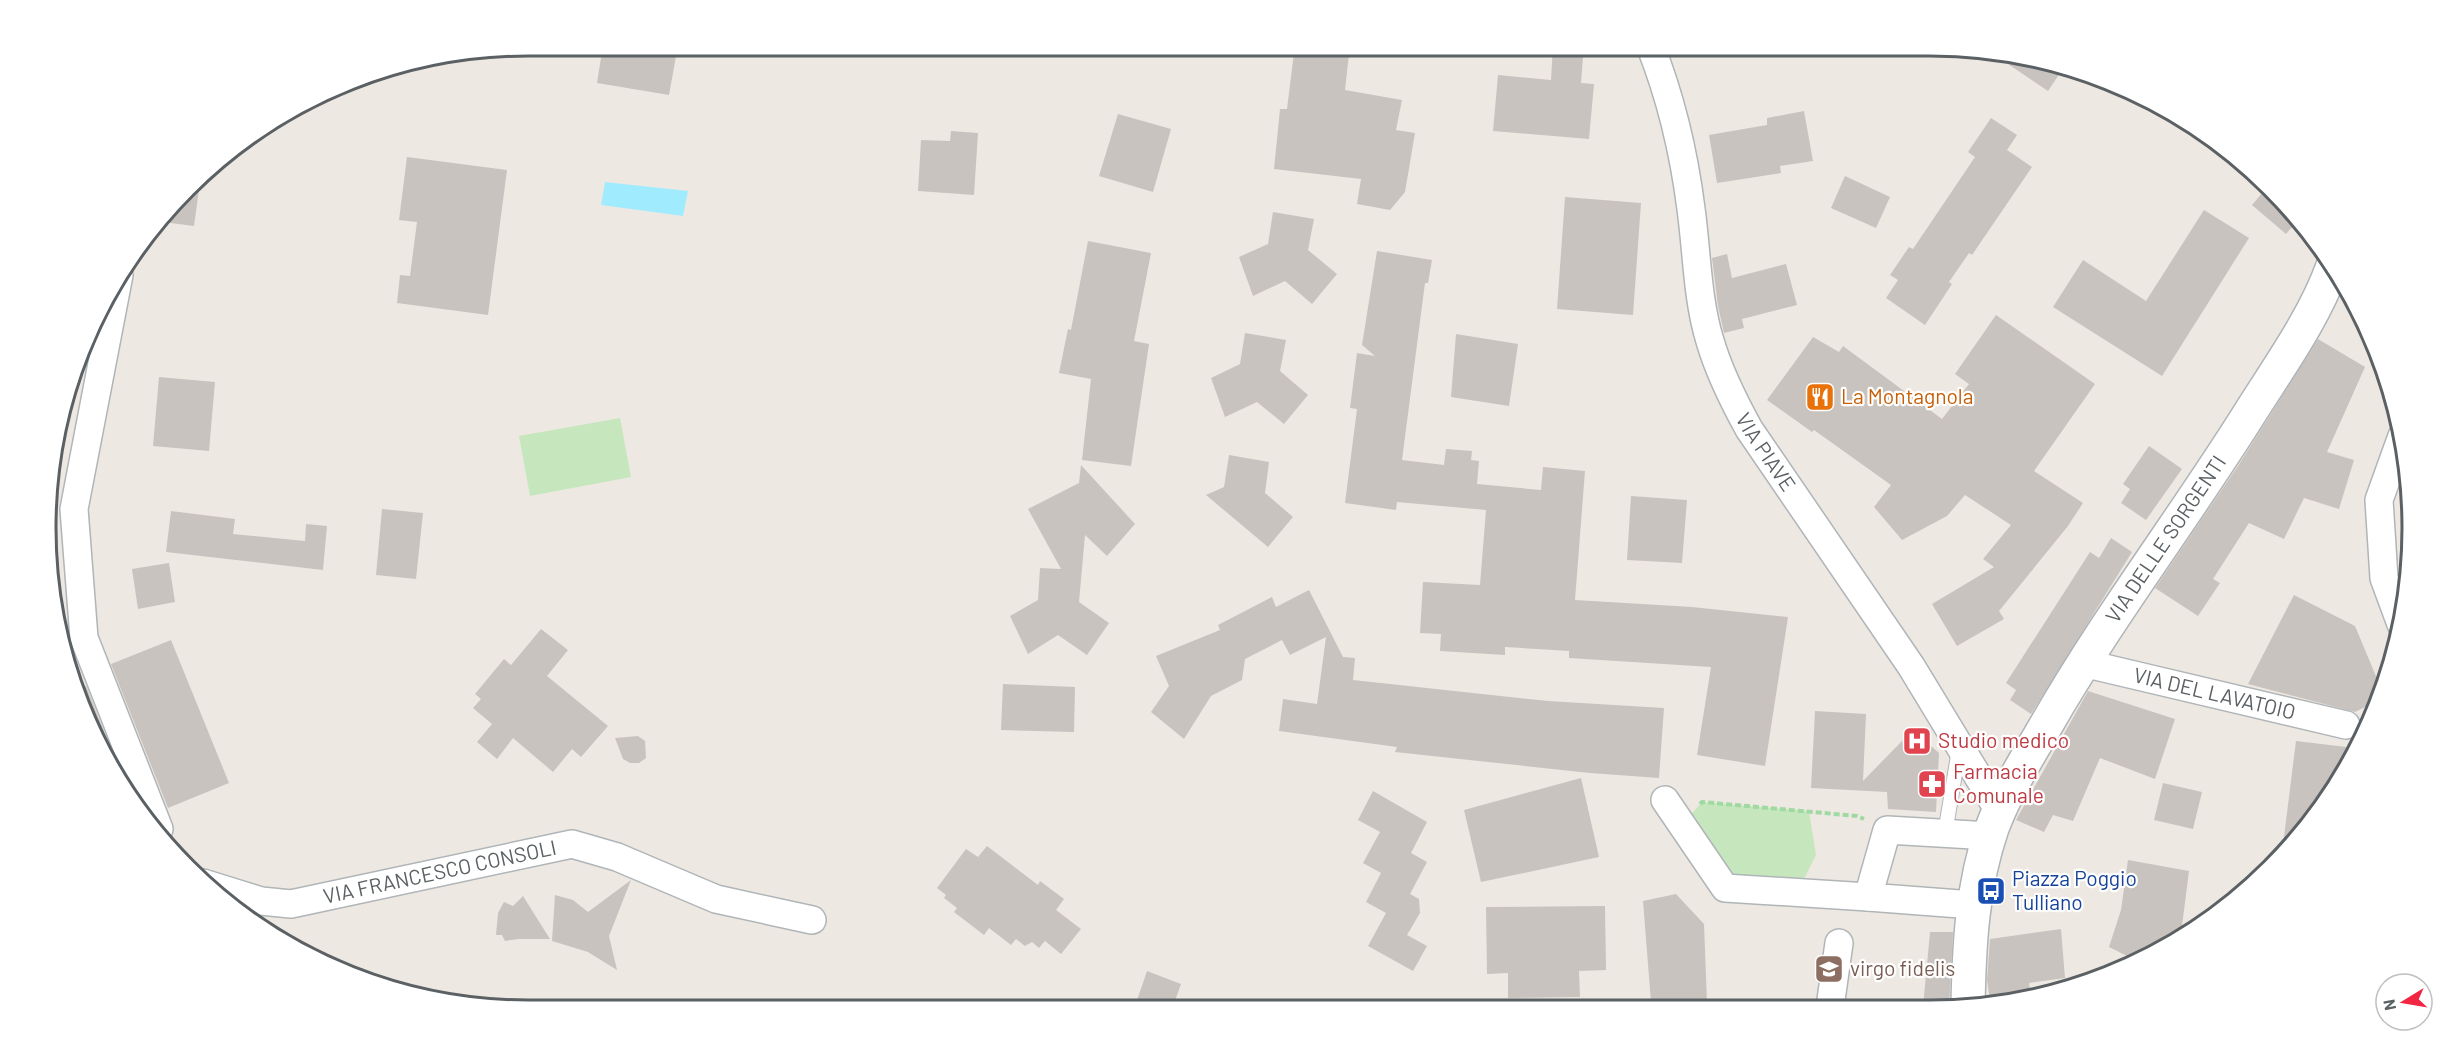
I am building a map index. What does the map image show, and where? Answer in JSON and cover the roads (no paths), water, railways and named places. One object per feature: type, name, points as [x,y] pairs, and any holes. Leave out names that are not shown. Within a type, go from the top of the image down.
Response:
[{"type":"main road","name":"VIA DELLE SORGENTI","points":[[1968,998],[1973,905],[1994,824],[2083,663],[2270,381],[2309,315],[2329,275]]},
{"type":"street","name":"VIA PIAVE","points":[[1654,56],[1665,83],[1678,133],[1691,207],[1705,321],[1715,358],[1731,395],[1749,429],[1911,666],[1959,748],[1994,824]]},
{"type":"street","points":[[114,301],[74,509],[84,638],[155,818]]},
{"type":"street","points":[[2395,608],[2384,578],[2379,500],[2396,453]]},
{"type":"street","name":"VIA DEL LAVATOIO","points":[[2083,663],[2346,725]]},
{"type":"street","points":[[1665,800],[1725,888],[1973,905]]},
{"type":"street","points":[[1868,897],[1887,830],[1945,833],[1994,824]]},
{"type":"street","name":"VIA FRANCESCO CONSOLI","points":[[223,889],[261,900],[291,904],[572,844],[617,857],[716,899],[812,920]]},
{"type":"street","points":[[1831,1000],[1839,943]]},
{"type":"lane","points":[[1945,833],[1959,748]]},
{"type":"water","points":[[605,182],[688,191],[683,216],[601,205]]},
{"type":"place","name":"La Montagnola","points":[[1820,397]]},
{"type":"place","name":"Studio medico","points":[[1917,741]]},
{"type":"place","name":"Farmacia Comunale","points":[[1932,784]]},
{"type":"place","name":"Piazza Poggio Tulliano","points":[[1991,891]]},
{"type":"place","name":"virgo fidelis","points":[[1829,969]]}]
